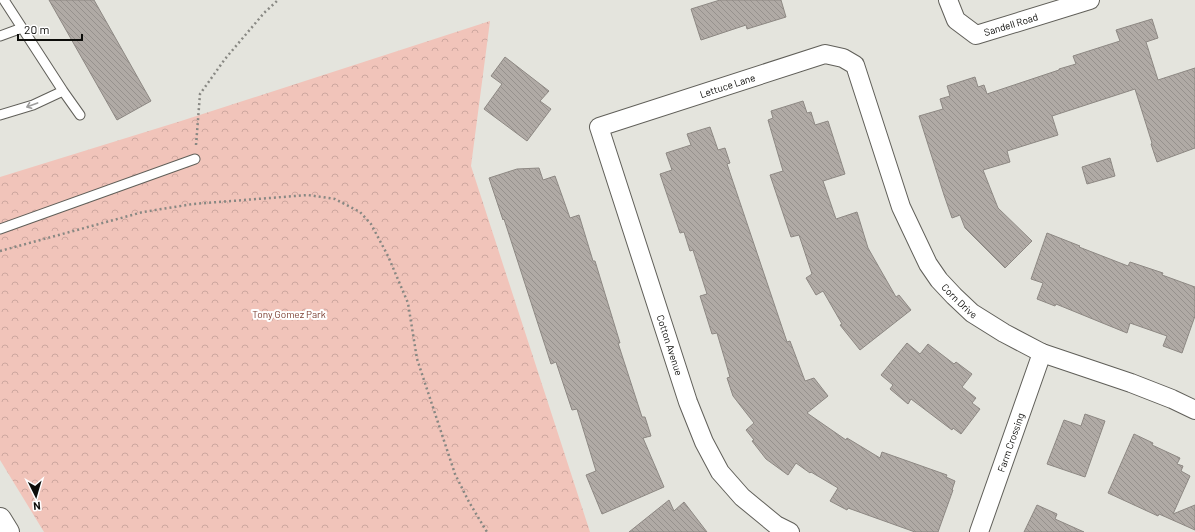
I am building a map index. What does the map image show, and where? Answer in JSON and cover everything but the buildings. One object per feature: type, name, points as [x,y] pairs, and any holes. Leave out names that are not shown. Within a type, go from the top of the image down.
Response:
[{"type":"street","name":"Sandell Road","points":[[948,0],[956,20],[976,35],[1090,0]]},
{"type":"street","name":"Lettuce Lane","points":[[599,127],[825,54],[843,58],[855,65]]},
{"type":"street","name":"Corn Drive","points":[[855,65],[901,207],[928,264],[939,280],[972,313],[1004,333],[1042,353],[1131,383],[1195,410]]},
{"type":"street","name":"Cotton Avenue","points":[[599,127],[688,402],[704,442],[720,472],[742,497],[776,525],[790,532]]},
{"type":"street","name":"Farm Crossing","points":[[979,532],[1042,353]]},
{"type":"lane","points":[[4,0],[63,91],[80,114]]},
{"type":"lane","points":[[0,36],[22,28]]},
{"type":"lane","points":[[0,115],[33,105],[63,91]]},
{"type":"lane","points":[[0,229],[195,159]]},
{"type":"path","points":[[195,159],[200,94],[225,59],[264,13],[278,0]]},
{"type":"path","points":[[0,250],[143,212],[193,204],[308,195],[335,199],[360,212],[371,224],[388,256],[408,303],[417,359],[455,474],[469,502],[487,532]]},
{"type":"green space","name":"Tony Gomez Park","points":[[490,21],[471,166],[590,532],[44,532],[0,460],[0,177],[181,121]]}]
